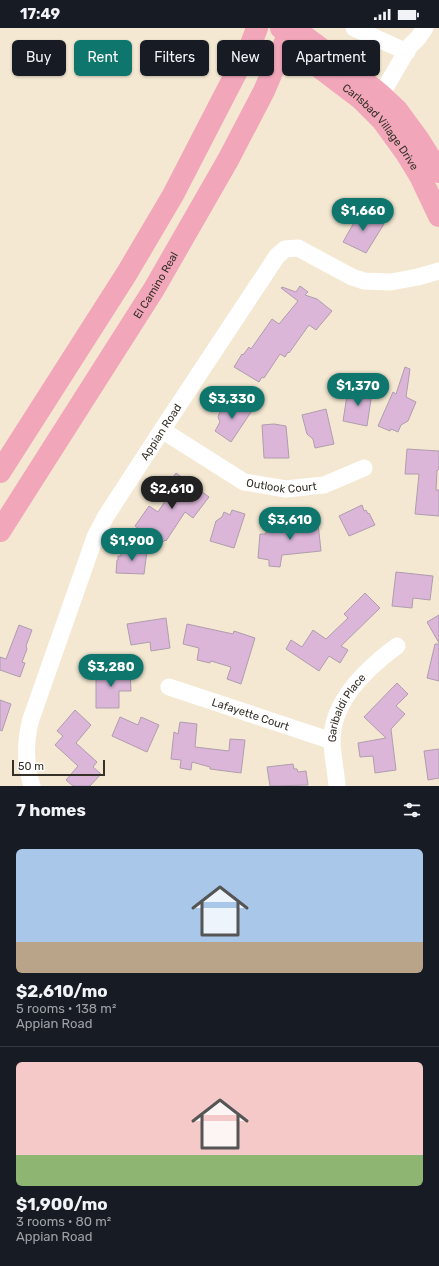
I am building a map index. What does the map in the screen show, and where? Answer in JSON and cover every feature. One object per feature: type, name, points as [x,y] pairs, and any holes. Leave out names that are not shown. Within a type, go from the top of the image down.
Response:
[{"type":"main road","points":[[0,472],[127,273],[173,195],[247,51],[257,28]]},
{"type":"main road","name":"Carlsbad Village Drive","points":[[287,30],[304,36],[381,95],[397,110],[419,140],[439,172]]},
{"type":"main road","name":"Carlsbad Village Drive","points":[[287,30],[299,52],[361,99],[382,120],[406,153],[420,176],[439,216]]},
{"type":"main road","name":"El Camino Real","points":[[0,531],[154,289],[228,160],[264,91],[287,30]]},
{"type":"street","points":[[354,28],[407,52]]},
{"type":"street","points":[[381,95],[407,52],[425,28]]},
{"type":"street","name":"Appian Road","points":[[32,786],[28,774],[27,733],[92,544],[106,516],[275,259],[285,250],[298,248],[352,277],[364,281],[391,282],[439,271]]},
{"type":"street","name":"Outlook Court","points":[[162,430],[244,482],[286,490],[324,485],[364,468]]},
{"type":"street","name":"Garibaldi Place","points":[[338,786],[332,741],[334,720],[348,693],[377,661],[397,646]]},
{"type":"street","name":"Lafayette Court","points":[[169,687],[332,741]]},
{"type":"building","points":[[360,212],[384,224],[366,253],[343,242]]},
{"type":"building","points":[[300,286],[308,292],[305,295],[317,299],[332,311],[316,330],[309,325],[289,353],[288,352],[285,357],[280,354],[264,378],[262,377],[259,382],[234,367],[242,354],[243,355],[249,347],[251,349],[272,319],[279,324],[298,301],[281,288],[282,287],[296,292]]},
{"type":"building","points":[[405,367],[410,369],[406,397],[416,402],[408,421],[401,425],[398,432],[391,429],[390,431],[378,426],[393,392],[396,394]]},
{"type":"building","points":[[348,389],[372,393],[367,426],[343,421]]},
{"type":"building","points":[[229,398],[251,412],[231,442],[215,431],[220,422],[218,417],[219,414]]},
{"type":"building","points":[[326,409],[334,444],[315,448],[313,439],[307,434],[302,415]]},
{"type":"building","points":[[274,424],[286,426],[289,458],[264,458],[262,425]]},
{"type":"building","points":[[407,449],[439,451],[439,469],[437,471],[436,490],[439,490],[439,516],[415,514],[419,474],[405,474]]},
{"type":"building","points":[[176,473],[209,497],[193,518],[185,512],[166,541],[165,540],[161,544],[135,526],[149,506],[158,512],[173,489],[167,485]]},
{"type":"building","points":[[362,505],[364,511],[366,510],[368,514],[369,513],[375,525],[349,536],[339,516]]},
{"type":"building","points":[[232,510],[245,514],[234,548],[210,541],[216,521],[222,517],[224,512],[230,515]]},
{"type":"building","points":[[317,514],[321,551],[282,555],[280,567],[269,566],[269,560],[258,558],[260,534],[270,532],[270,528],[298,530],[297,517]]},
{"type":"building","points":[[121,550],[147,551],[144,574],[116,573],[117,560],[118,556],[121,556]]},
{"type":"building","points":[[396,572],[433,576],[430,600],[413,598],[412,608],[392,606]]},
{"type":"building","points":[[365,593],[380,608],[341,646],[348,650],[340,663],[329,656],[319,671],[286,649],[291,640],[302,647],[313,630],[326,639],[348,618],[344,614]]},
{"type":"building","points":[[439,615],[439,643],[427,622]]},
{"type":"building","points":[[166,618],[170,648],[151,651],[150,642],[131,645],[127,624]]},
{"type":"building","points":[[187,624],[233,634],[234,631],[255,638],[241,684],[227,679],[231,667],[211,661],[210,663],[197,660],[199,648],[183,644]]},
{"type":"building","points":[[19,625],[32,630],[26,646],[27,649],[22,662],[25,663],[20,677],[0,670],[0,657],[6,659]]},
{"type":"building","points":[[435,644],[439,644],[439,681],[427,678]]},
{"type":"building","points":[[96,671],[130,671],[131,691],[119,691],[119,708],[96,708]]},
{"type":"building","points":[[397,683],[408,694],[396,706],[405,714],[391,729],[396,770],[375,773],[373,756],[360,757],[358,743],[386,738],[364,717]]},
{"type":"building","points":[[0,700],[11,704],[2,731],[0,730]]},
{"type":"building","points":[[75,710],[91,725],[76,743],[97,762],[93,767],[101,774],[90,786],[73,786],[66,780],[78,766],[55,745],[63,736],[57,731]]},
{"type":"building","points":[[120,717],[138,725],[141,717],[159,725],[147,752],[112,736]]},
{"type":"building","points":[[180,722],[197,724],[195,747],[229,751],[230,739],[245,740],[241,773],[210,769],[210,767],[192,762],[191,770],[180,768],[181,760],[171,759],[174,732],[178,734]]},
{"type":"building","points":[[439,749],[439,778],[428,780],[424,751]]},
{"type":"building","points":[[293,764],[294,769],[297,769],[298,772],[306,771],[308,785],[270,786],[267,767]]}]
